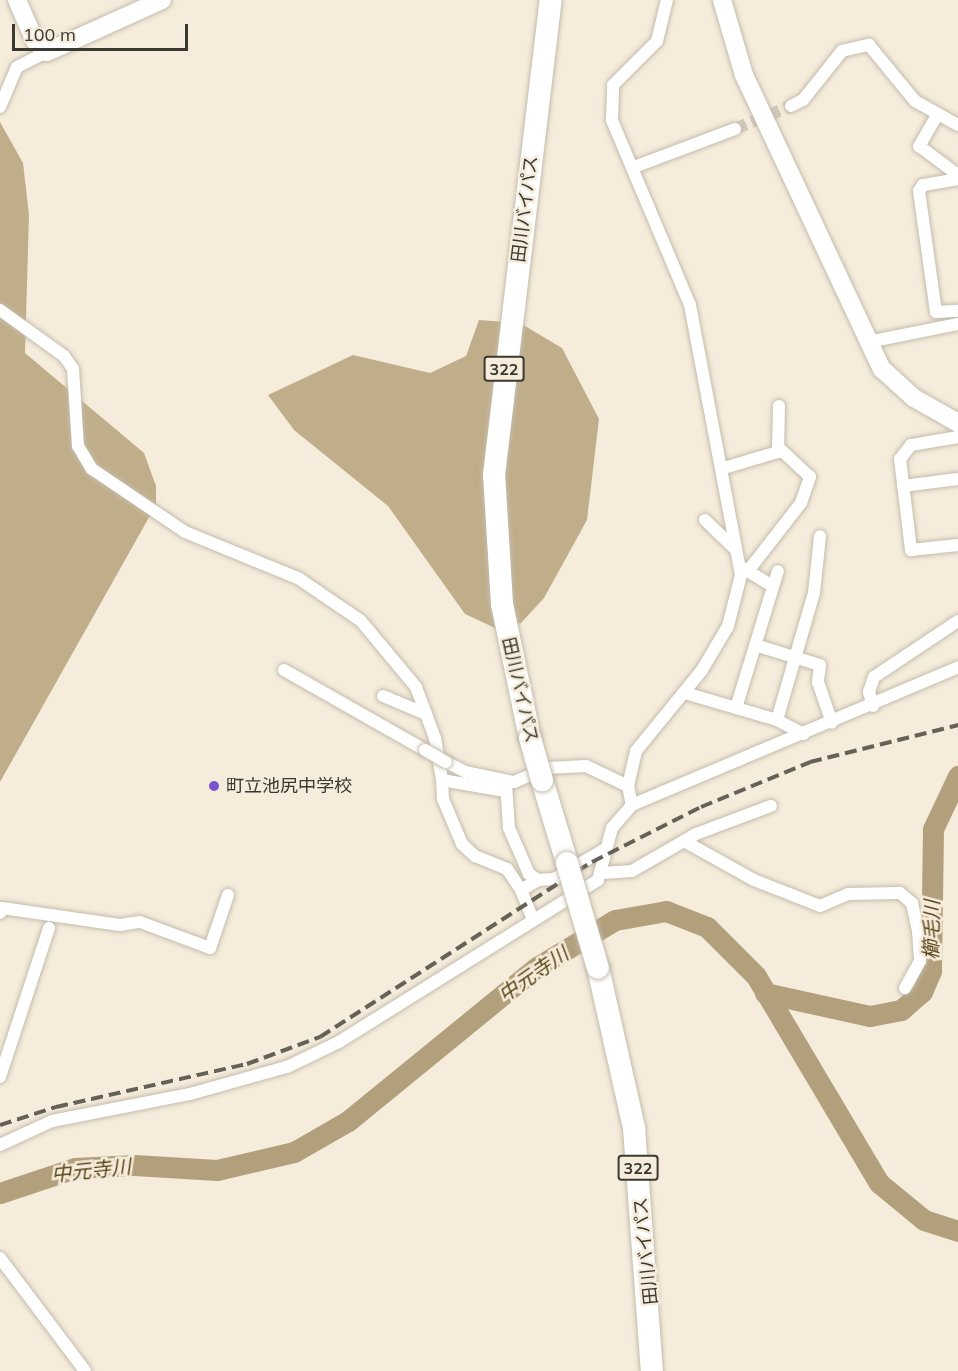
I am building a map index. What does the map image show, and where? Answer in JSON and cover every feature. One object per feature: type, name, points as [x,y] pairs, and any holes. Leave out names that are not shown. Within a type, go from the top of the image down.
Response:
[{"type":"highway","name":"田川バイパス","points":[[551,0],[494,475],[504,615],[530,738],[598,968],[634,1128],[652,1371]]},
{"type":"street","points":[[17,0],[35,41],[47,52]]},
{"type":"street","points":[[0,107],[17,67],[162,0]]},
{"type":"street","points":[[667,0],[657,40],[620,75],[610,98],[620,143],[634,167],[690,305],[724,468],[736,549],[744,568],[773,586]]},
{"type":"street","points":[[722,0],[744,75],[868,342],[899,385],[958,435]]},
{"type":"street","points":[[790,106],[811,92],[842,51],[856,44],[869,45],[915,101],[936,117],[958,125]]},
{"type":"street","points":[[936,117],[919,146],[958,177]]},
{"type":"street","points":[[634,167],[735,129]]},
{"type":"street","points":[[958,177],[923,185],[919,191],[936,312],[958,311]]},
{"type":"street","points":[[0,310],[64,356],[73,369],[78,446],[92,469],[186,532],[298,578],[361,621],[416,687],[426,714],[442,780],[443,799],[462,844],[475,856],[507,869],[521,890],[533,920]]},
{"type":"street","points":[[868,342],[958,324]]},
{"type":"street","points":[[632,805],[628,786],[642,740],[685,693],[728,626],[738,599],[744,568],[801,503],[810,477],[778,447],[779,406]]},
{"type":"street","points":[[958,435],[905,449],[900,459],[911,550],[958,544]]},
{"type":"street","points":[[724,468],[778,447]]},
{"type":"street","points":[[903,486],[958,479]]},
{"type":"street","points":[[705,520],[736,549]]},
{"type":"street","points":[[777,720],[797,658],[814,593],[820,536]]},
{"type":"street","points":[[736,708],[778,571]]},
{"type":"street","points":[[873,706],[869,692],[874,677],[958,621]]},
{"type":"street","points":[[755,645],[820,665],[818,682],[832,723]]},
{"type":"street","points":[[0,1144],[52,1121],[190,1094],[287,1067],[339,1042],[591,886],[602,873],[612,828],[632,805],[873,706],[958,667]]},
{"type":"street","points":[[284,670],[446,762],[466,772],[506,785]]},
{"type":"street","points":[[685,693],[777,720],[803,734]]},
{"type":"street","points":[[383,696],[426,714]]},
{"type":"street","points":[[442,780],[506,785],[573,764],[628,786]]},
{"type":"street","points":[[506,785],[519,855],[538,880]]},
{"type":"street","points":[[602,873],[632,871],[684,841],[771,806]]},
{"type":"street","points":[[684,841],[754,880],[820,906],[848,894],[900,893],[912,903],[920,951],[905,988]]},
{"type":"street","points":[[521,890],[538,880],[554,879],[606,849]]},
{"type":"street","points":[[1,910],[120,925],[140,922],[210,948],[228,895]]},
{"type":"street","points":[[0,1077],[49,928]]},
{"type":"street","points":[[0,1258],[85,1371]]},
{"type":"shaded area","points":[[0,122],[23,163],[29,215],[25,353],[144,453],[156,486],[156,505],[0,782]]},
{"type":"shaded area","points":[[479,320],[520,323],[562,348],[599,419],[587,520],[544,598],[521,623],[495,628],[465,614],[388,506],[294,430],[268,395],[353,355],[430,373],[466,356]]},
{"type":"waterway","name":"櫛毛川","points":[[765,993],[870,1016],[901,1010],[922,992],[931,971],[933,829],[958,776]]},
{"type":"waterway","name":"中元寺川","points":[[0,1193],[75,1168],[134,1165],[217,1170],[294,1152],[348,1121],[537,967],[615,920],[666,911],[707,927],[756,976],[879,1183],[924,1220],[958,1231]]},
{"type":"tunnel","points":[[735,129],[791,106]]},
{"type":"railway","points":[[0,1125],[56,1107],[247,1064],[320,1037],[592,862],[701,807],[810,762],[958,725]]},
{"type":"place","name":"町立池尻中学校","points":[[214,786]]}]
